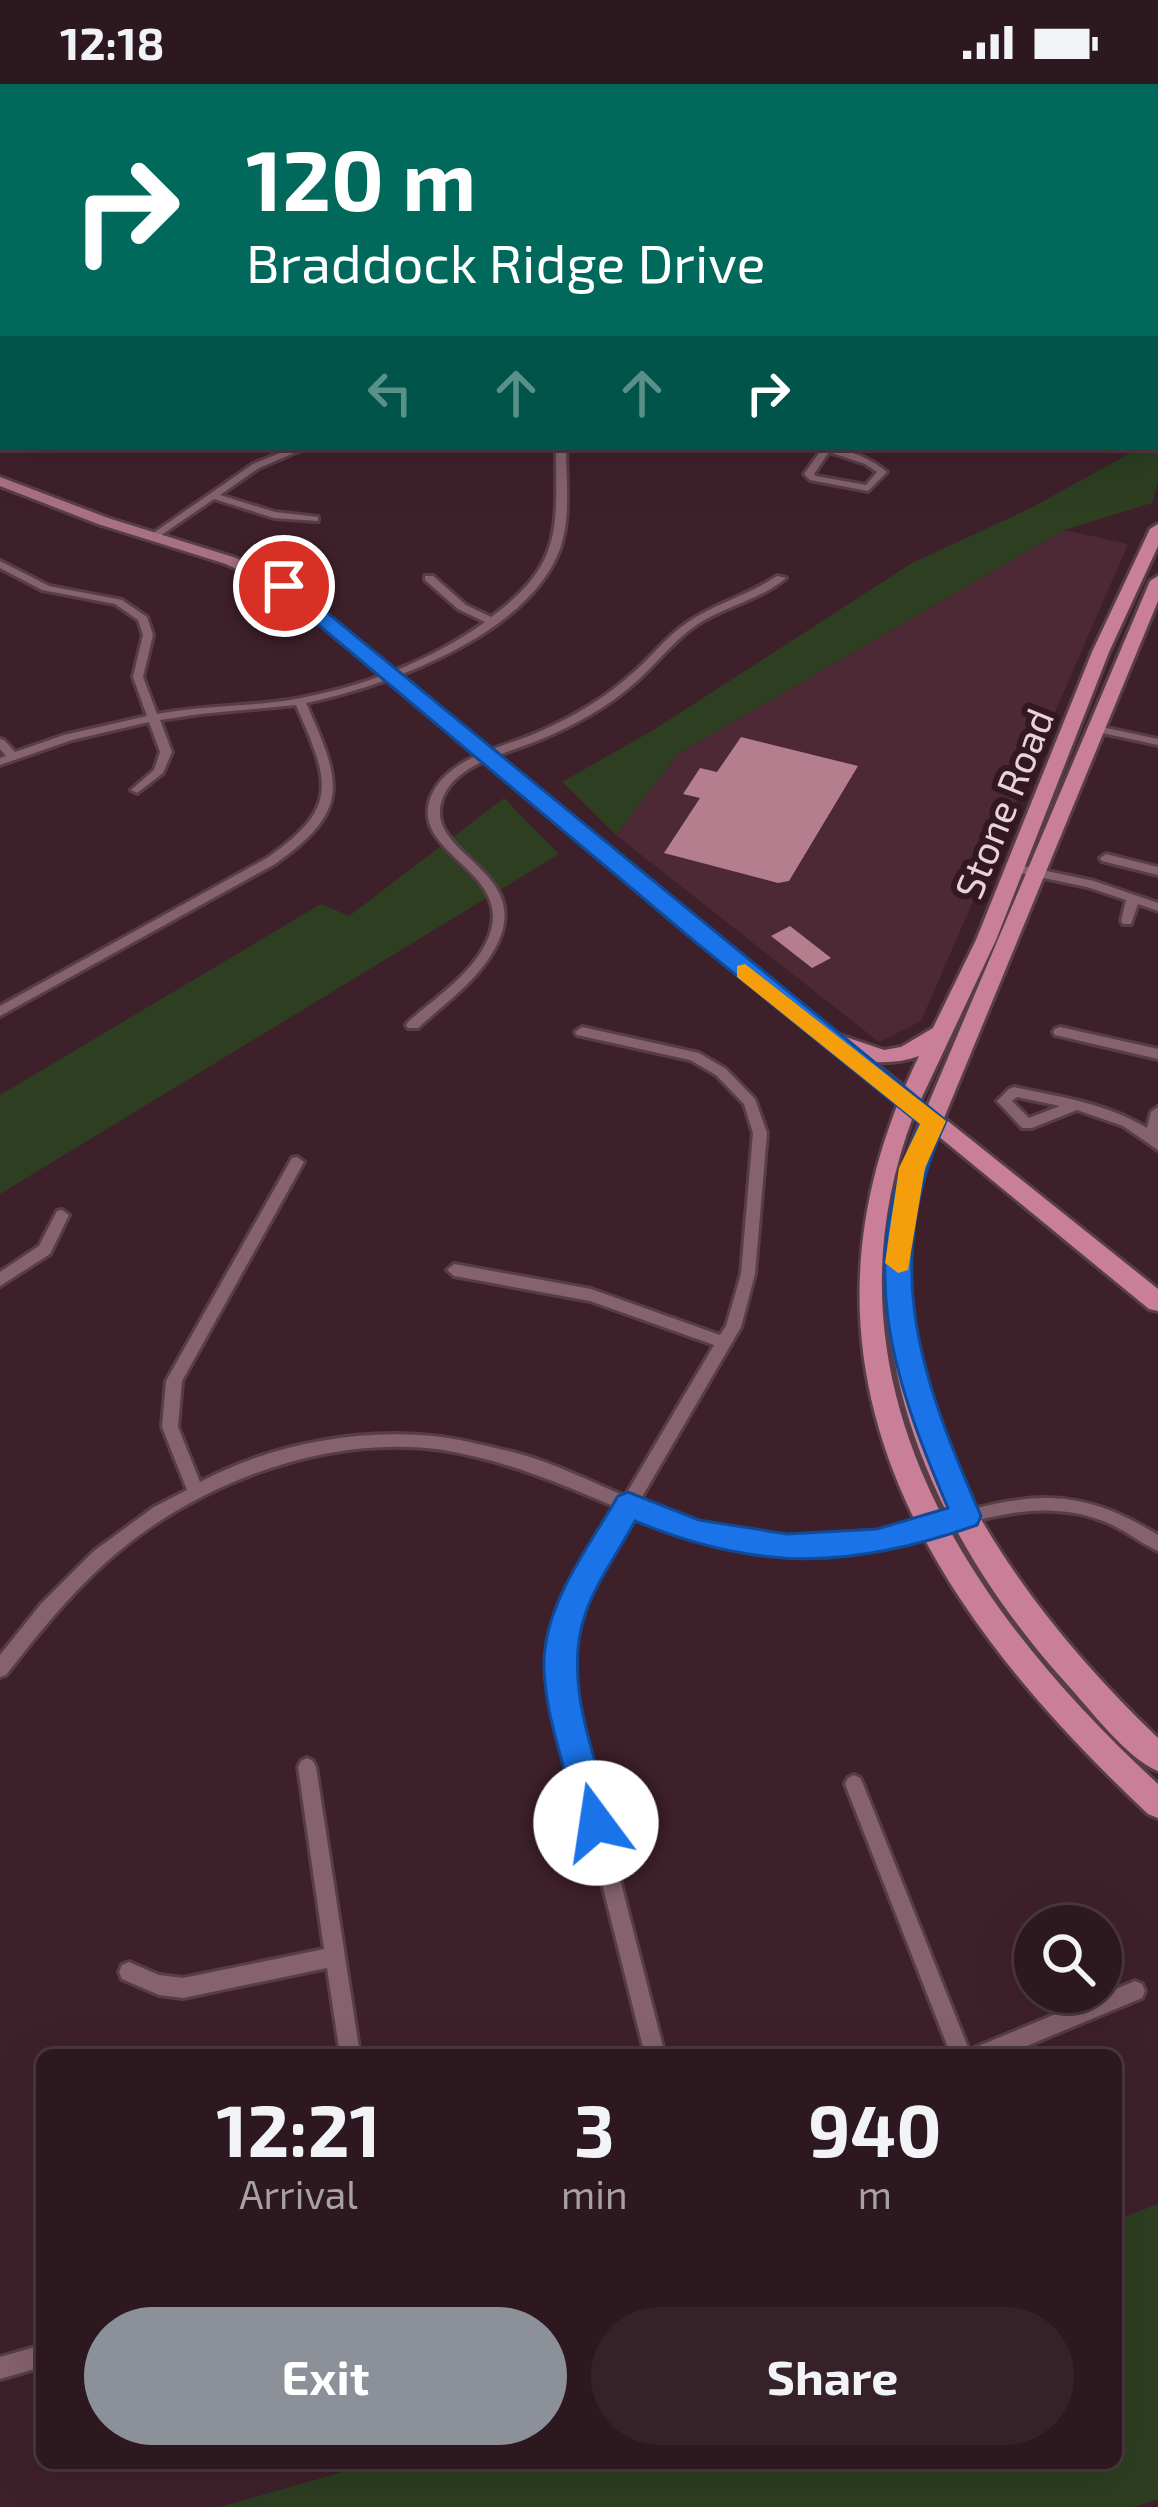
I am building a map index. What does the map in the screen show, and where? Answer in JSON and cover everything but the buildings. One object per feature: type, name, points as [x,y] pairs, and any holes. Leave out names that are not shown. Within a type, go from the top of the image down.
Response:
[{"type":"main road","points":[[0,481],[274,580],[828,1038],[1158,1302]]},
{"type":"main road","name":"Stone Road","points":[[1158,530],[1119,609],[1014,868],[910,1101],[880,1191],[871,1285],[881,1404],[929,1527],[1011,1655],[1094,1748],[1158,1804]]},
{"type":"main road","name":"Stone Road","points":[[1158,581],[1152,611],[1097,729],[912,1168],[898,1237],[897,1304],[923,1417],[966,1516],[1003,1579],[1067,1665],[1158,1757]]},
{"type":"main road","points":[[828,1038],[891,1058],[918,1050],[943,1029]]},
{"type":"street","points":[[154,536],[264,462],[295,450]]},
{"type":"street","points":[[0,742],[6,759],[154,718],[299,701],[450,648],[494,622],[517,601],[553,554],[560,514],[561,450]]},
{"type":"street","points":[[825,450],[809,474],[813,478],[868,488],[882,472],[868,461],[832,450]]},
{"type":"street","points":[[213,496],[274,515],[315,519]]},
{"type":"street","points":[[0,564],[34,584],[109,598],[139,614],[148,635],[137,677],[166,759],[160,771],[136,790]]},
{"type":"street","points":[[429,578],[462,607],[494,622]]},
{"type":"street","points":[[413,1025],[480,961],[498,928],[499,906],[492,886],[444,840],[434,809],[454,776],[595,707],[633,679],[689,625],[781,578]]},
{"type":"street","points":[[1119,609],[1152,611]]},
{"type":"street","points":[[0,1012],[271,861],[306,834],[326,805],[330,776],[299,701]]},
{"type":"street","points":[[1097,729],[1158,742]]},
{"type":"street","points":[[1106,858],[1158,871]]},
{"type":"street","points":[[1014,868],[1158,907]]},
{"type":"street","points":[[1127,921],[1133,898]]},
{"type":"street","points":[[1060,1032],[1158,1054]]},
{"type":"street","points":[[582,1033],[694,1056],[722,1072],[754,1110],[760,1144],[748,1274],[725,1343],[571,1608],[560,1666],[654,2049]]},
{"type":"street","points":[[1074,1106],[1116,1116],[1155,1142],[1158,1112]]},
{"type":"street","points":[[195,1490],[170,1427],[174,1381],[298,1162]]},
{"type":"street","points":[[0,1280],[45,1250],[62,1216]]},
{"type":"street","points":[[454,1270],[591,1295],[725,1343]]},
{"type":"street","points":[[0,1669],[32,1622],[72,1577],[146,1517],[195,1490],[293,1455],[348,1445],[407,1443],[510,1458],[697,1533],[787,1547],[877,1543],[1011,1504],[1064,1504],[1117,1520],[1158,1544]]},
{"type":"street","points":[[308,1767],[349,2049]]},
{"type":"street","points":[[854,1784],[959,2049]]},
{"type":"street","points":[[129,1972],[159,1985],[183,1988],[334,1957]]},
{"type":"street","points":[[995,2049],[1135,1991]]},
{"type":"street","points":[[0,2368],[36,2358]]},
{"type":"shaded area","points":[[1064,530],[1128,544],[921,1021],[879,1042],[616,835],[678,754]]},
{"type":"green space","points":[[1136,450],[1158,450],[1152,503],[1064,530],[678,754],[616,835],[562,782],[655,729],[912,563],[1031,508]]},
{"type":"green space","points":[[504,798],[559,854],[0,1194],[0,1095],[321,904],[349,916]]},
{"type":"green space","points":[[1158,2204],[1158,2499],[1134,2507],[220,2507],[353,2469],[1122,2469],[1122,2218]]},
{"type":"slow traffic","points":[[745,971],[934,1121],[912,1168],[898,1237],[898,1263]]},
{"type":"route","points":[[284,586],[707,940],[934,1121],[912,1168],[898,1237],[897,1304],[923,1417],[966,1516],[877,1543],[787,1547],[697,1533],[628,1505],[571,1608],[561,1648],[561,1684],[596,1823]]}]
